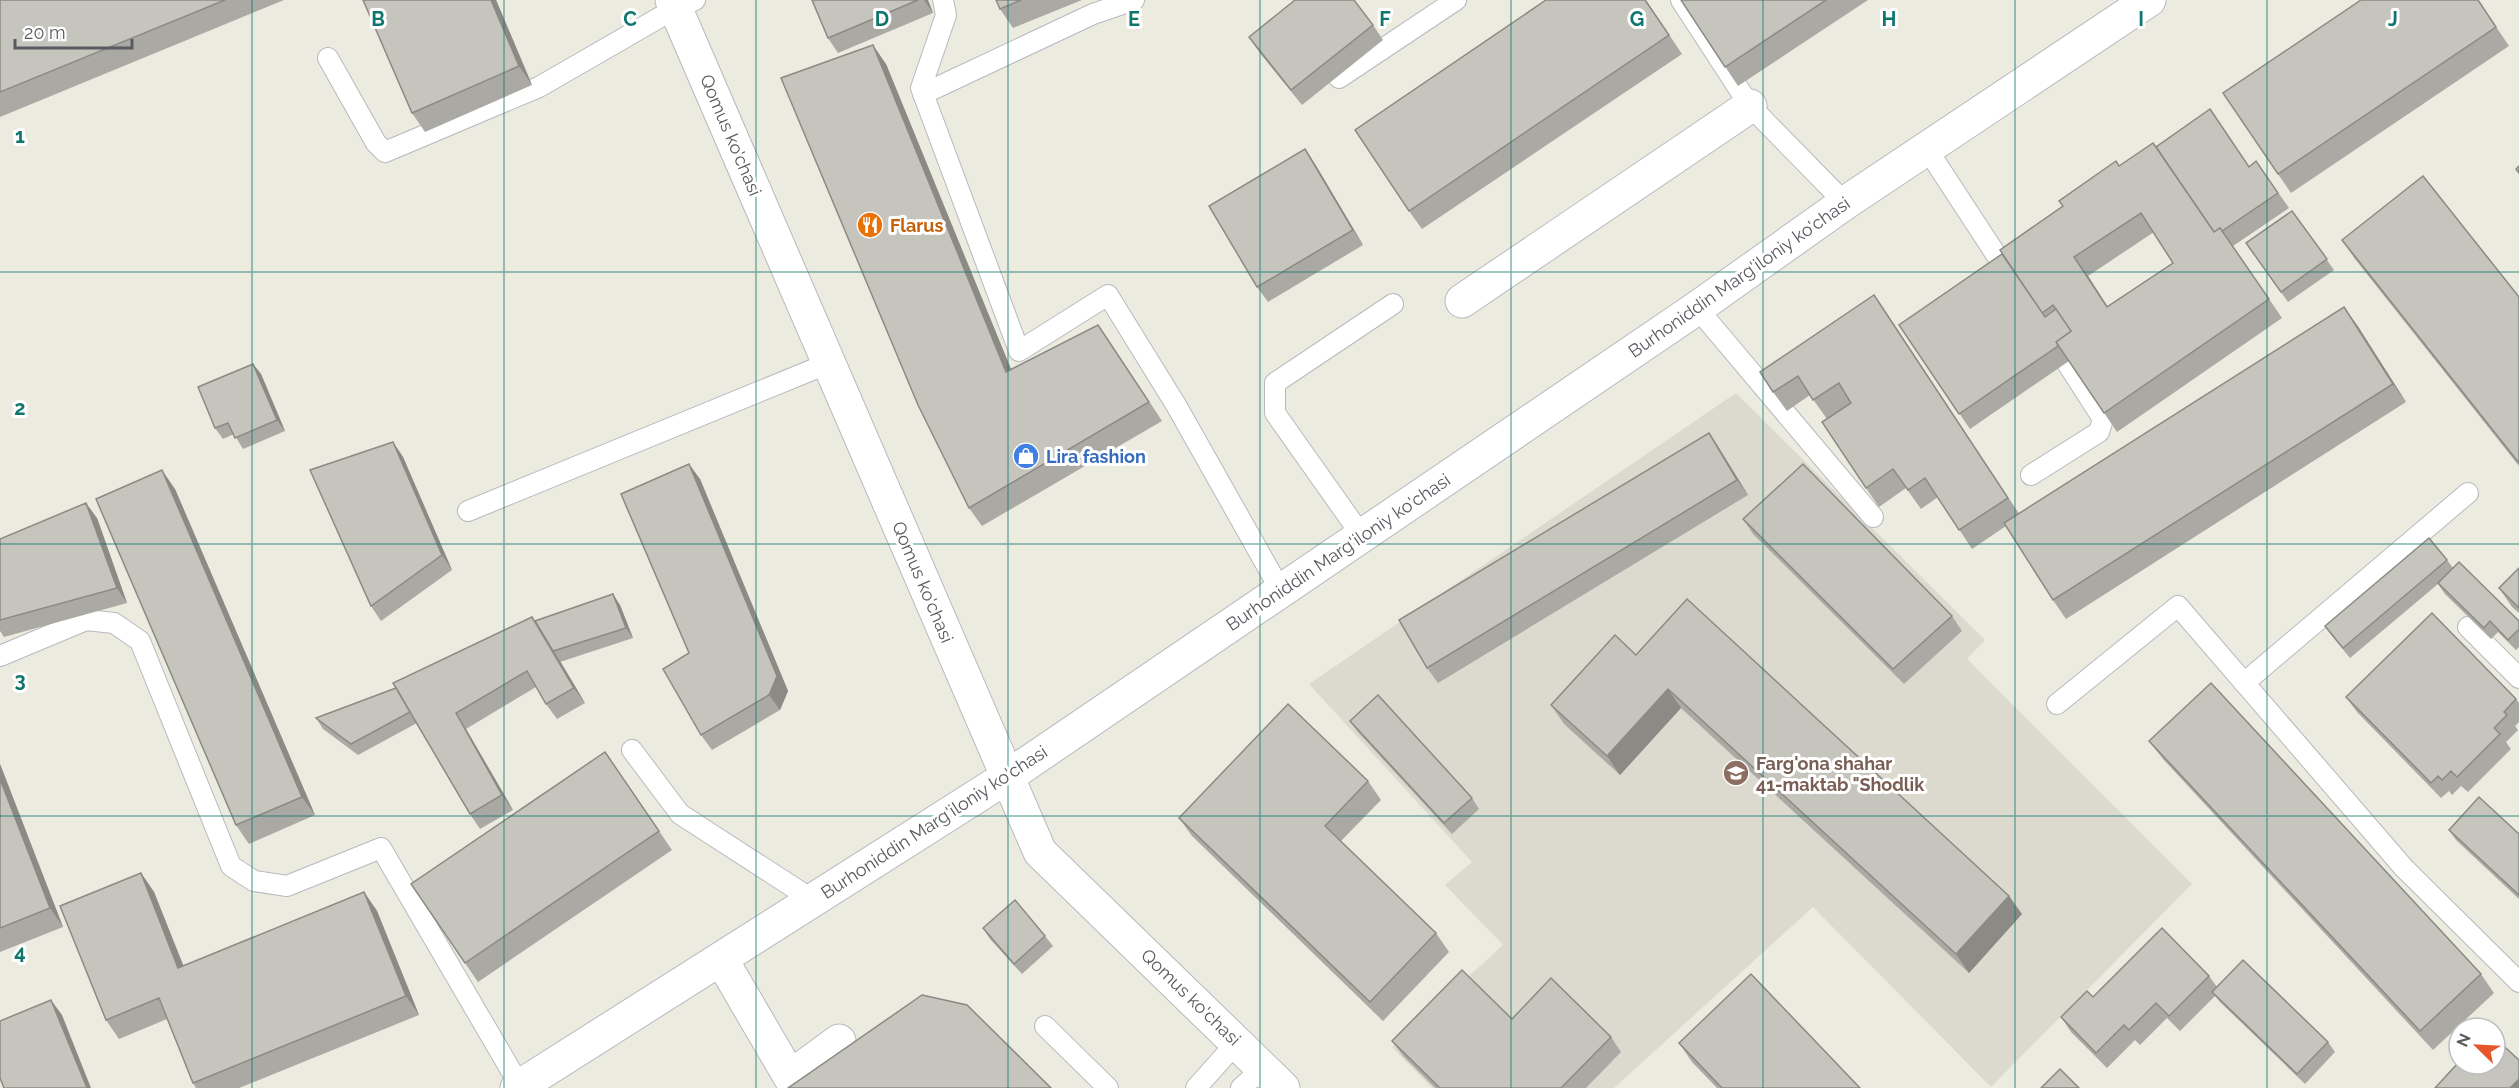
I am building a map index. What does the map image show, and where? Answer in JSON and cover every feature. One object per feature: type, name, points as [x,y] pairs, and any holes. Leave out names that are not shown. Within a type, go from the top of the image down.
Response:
[{"type":"street","name":"Burhoniddin Marg'iloniy ko'chasi","points":[[519,1087],[1007,777],[1697,308],[1845,203],[2149,0]]},
{"type":"street","name":"Qomus ko'chasi","points":[[681,3],[829,363],[1040,852],[1238,1042],[1262,1082]]},
{"type":"street","points":[[1462,301],[1750,106]]},
{"type":"street","points":[[721,958],[782,1082],[840,1041]]},
{"type":"lane","points":[[943,0],[946,15],[921,88],[1019,351],[1108,295],[1176,405],[1281,591]]},
{"type":"lane","points":[[923,94],[1093,14],[1134,0]]},
{"type":"lane","points":[[1339,78],[1456,0]]},
{"type":"lane","points":[[1681,0],[1750,106],[1845,203]]},
{"type":"lane","points":[[328,58],[376,143],[385,152],[539,87],[681,3]]},
{"type":"lane","points":[[1928,149],[2008,273]]},
{"type":"lane","points":[[1362,536],[1275,413],[1275,384],[1393,304]]},
{"type":"lane","points":[[1697,308],[1873,517]]},
{"type":"lane","points":[[468,511],[829,363]]},
{"type":"lane","points":[[2031,476],[2099,432],[2103,425],[2103,419],[2067,363]]},
{"type":"lane","points":[[2244,683],[2468,493]]},
{"type":"lane","points":[[2057,704],[2178,606],[2404,868],[2519,982]]},
{"type":"lane","points":[[0,656],[86,620],[114,623],[140,641],[231,866],[254,881],[287,886],[381,848],[519,1087]]},
{"type":"lane","points":[[2468,627],[2519,678]]},
{"type":"lane","points":[[632,750],[680,814],[813,900]]},
{"type":"lane","points":[[1045,1026],[1108,1088]]},
{"type":"lane","points":[[1196,1088],[1238,1042]]},
{"type":"shaded area","name":"Farg'ona shahar 41-maktab \"Shodlik","points":[[1736,393],[1985,640],[1967,659],[2192,884],[1991,1087],[1813,907],[1614,1088],[1432,1088],[1392,1047],[1503,945],[1445,885],[1472,862],[1309,684]]},
{"type":"building","points":[[0,0],[225,0],[0,92]]},
{"type":"building","points":[[363,0],[491,0],[519,66],[412,113]]},
{"type":"building","points":[[812,0],[918,0],[828,38]]},
{"type":"building","points":[[996,0],[1021,0],[1000,9]]},
{"type":"building","points":[[1295,0],[1354,0],[1373,25],[1291,90],[1249,37]]},
{"type":"building","points":[[1546,0],[1645,0],[1669,35],[1409,211],[1355,130]]},
{"type":"building","points":[[1681,0],[1826,0],[1725,67]]},
{"type":"building","points":[[2361,0],[2478,0],[2496,27],[2278,174],[2223,93]]},
{"type":"building","points":[[873,45],[1006,372],[1098,325],[1149,402],[969,508],[918,405],[781,78]]},
{"type":"building","points":[[2210,109],[2249,167],[2256,161],[2278,193],[2222,231],[2220,228],[2214,232],[2156,147]]},
{"type":"building","points":[[2153,143],[2214,232],[2220,228],[2269,299],[2104,413],[2056,342],[2071,331],[2053,305],[2042,313],[2000,250],[2063,206],[2059,201],[2116,161],[2119,166]],"holes":[[[2141,213],[2173,263],[2107,307],[2074,257]]]},
{"type":"building","points":[[1305,149],[1353,230],[1257,287],[1209,206]]},
{"type":"building","points":[[2423,176],[2519,297],[2519,463],[2342,240]]},
{"type":"building","points":[[2292,211],[2327,259],[2281,292],[2246,243]]},
{"type":"building","points":[[2002,254],[2045,317],[2056,309],[2071,331],[2056,342],[2058,346],[1959,414],[1899,325]]},
{"type":"building","points":[[1874,295],[2008,498],[1959,530],[1925,478],[1908,490],[1893,469],[1866,488],[1822,422],[1851,403],[1839,383],[1813,400],[1798,376],[1773,392],[1760,372]]},
{"type":"building","points":[[2344,307],[2393,384],[2053,600],[2004,523]]},
{"type":"building","points":[[253,364],[277,420],[235,438],[228,423],[215,428],[198,387]]},
{"type":"building","points":[[1709,433],[1737,480],[1427,668],[1399,620]]},
{"type":"building","points":[[393,442],[442,555],[371,606],[310,470]]},
{"type":"building","points":[[689,464],[777,676],[769,695],[701,735],[663,669],[689,653],[621,494]]},
{"type":"building","points":[[1803,464],[1952,616],[1893,669],[1743,519]]},
{"type":"building","points":[[162,470],[302,797],[236,825],[96,499]]},
{"type":"building","points":[[86,503],[117,588],[0,620],[0,539]]},
{"type":"building","points":[[2429,538],[2447,560],[2343,648],[2325,626]]},
{"type":"building","points":[[2459,562],[2519,621],[2519,629],[2508,640],[2490,621],[2484,628],[2438,583]]},
{"type":"building","points":[[2519,568],[2519,608],[2499,588]]},
{"type":"building","points":[[613,594],[626,628],[553,651],[535,621]]},
{"type":"building","points":[[1687,599],[2009,896],[1956,954],[1668,689],[1607,756],[1551,705],[1615,635],[1636,655]]},
{"type":"building","points":[[2432,613],[2516,699],[2504,712],[2507,715],[2494,728],[2500,734],[2457,777],[2451,771],[2442,780],[2438,776],[2431,783],[2346,697]]},
{"type":"building","points":[[532,617],[574,688],[546,704],[527,671],[456,713],[502,795],[470,814],[393,683]]},
{"type":"building","points":[[2211,683],[2481,974],[2420,1031],[2149,741]]},
{"type":"building","points":[[396,688],[410,712],[351,744],[316,718]]},
{"type":"building","points":[[1378,695],[1472,798],[1444,823],[1350,721]]},
{"type":"building","points":[[1288,704],[1368,781],[1325,826],[1436,933],[1370,1002],[1179,818]]},
{"type":"building","points":[[605,752],[659,831],[465,963],[411,884]]},
{"type":"building","points":[[0,779],[50,908],[0,928]]},
{"type":"building","points":[[2479,797],[2519,834],[2519,895],[2449,830]]},
{"type":"building","points":[[141,873],[178,968],[364,892],[406,996],[193,1083],[159,998],[106,1020],[60,906]]},
{"type":"building","points":[[1015,900],[1045,936],[1014,964],[983,928]]},
{"type":"building","points":[[2162,928],[2209,976],[2169,1016],[2156,1003],[2129,1030],[2124,1025],[2096,1053],[2061,1017],[2087,991],[2093,997]]},
{"type":"building","points":[[2243,960],[2328,1042],[2297,1074],[2212,992]]},
{"type":"building","points":[[1462,970],[1512,1019],[1551,978],[1611,1037],[1561,1088],[1440,1088],[1392,1041]]},
{"type":"building","points":[[1751,974],[1860,1088],[1722,1088],[1679,1043]]},
{"type":"building","points":[[922,995],[967,1005],[1051,1088],[788,1088]]},
{"type":"building","points":[[51,1000],[87,1088],[4,1088],[0,1078],[0,1021]]},
{"type":"building","points":[[2507,1049],[2519,1060],[2519,1079],[2510,1088],[2435,1088],[2447,1075],[2507,1076]]},
{"type":"building","points":[[2060,1069],[2079,1088],[2041,1088]]},
{"type":"place","name":"Flarus","points":[[870,225]]},
{"type":"place","name":"Lira fashion","points":[[1026,456]]},
{"type":"place","name":"Farg'ona shahar 41-maktab \"Shodlik","points":[[1736,773]]}]
